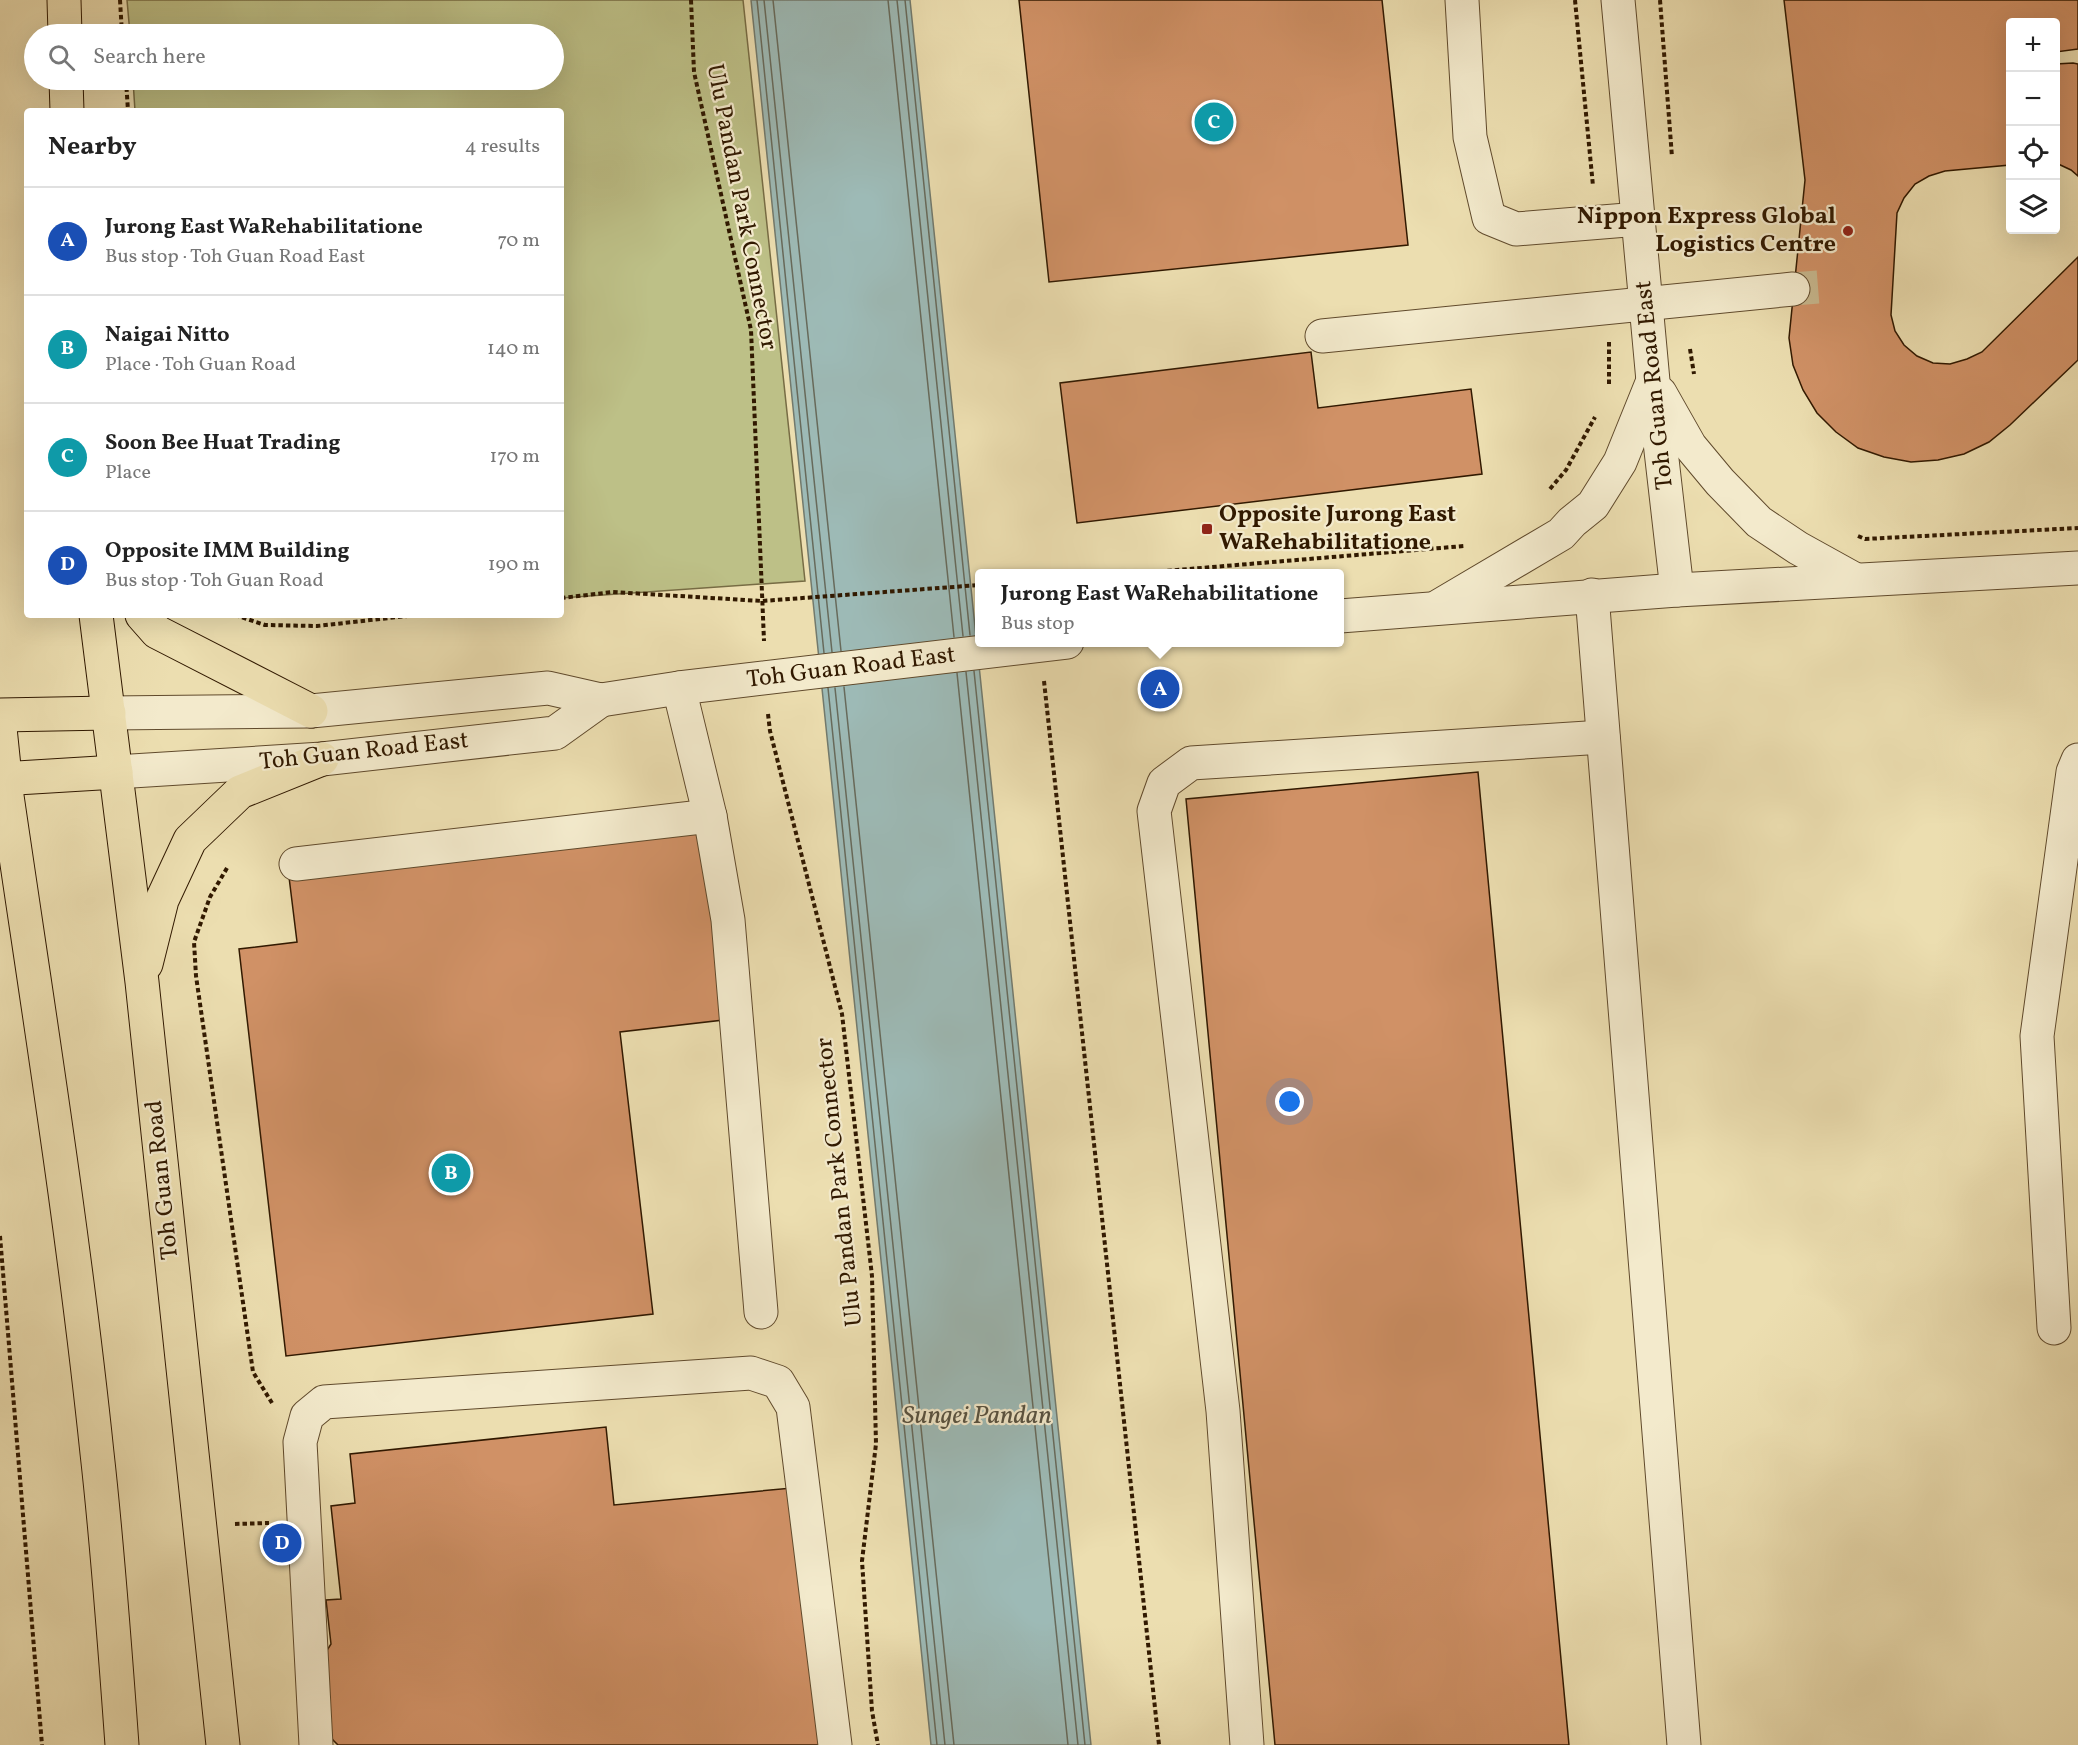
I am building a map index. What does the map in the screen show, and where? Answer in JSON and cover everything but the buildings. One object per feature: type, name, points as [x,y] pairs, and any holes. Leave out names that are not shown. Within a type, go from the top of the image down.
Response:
[{"type":"main road","points":[[64,0],[65,24]]},
{"type":"main road","points":[[66,90],[67,108]]},
{"type":"main road","name":"Toh Guan Road","points":[[96,618],[142,982],[223,1745]]},
{"type":"main road","points":[[145,618],[157,632],[311,711]]},
{"type":"main road","points":[[0,714],[109,713]]},
{"type":"main road","points":[[0,728],[3,779],[74,1263],[92,1404],[112,1603],[122,1745]]},
{"type":"main road","points":[[142,982],[162,900],[190,840],[240,792],[322,759]]},
{"type":"main road","points":[[3,779],[117,772]]},
{"type":"street","points":[[1462,0],[1470,137],[1489,218],[1516,229],[1639,219]]},
{"type":"street","name":"Toh Guan Road East","points":[[1618,0],[1653,381],[1677,590]]},
{"type":"street","points":[[1322,336],[1793,289]]},
{"type":"street","points":[[1653,381],[1690,446],[1720,482],[1759,522],[1798,548],[1854,579]]},
{"type":"street","points":[[1432,610],[1561,534],[1593,505],[1620,462],[1653,381]]},
{"type":"street","points":[[1344,616],[1677,590],[2078,568]]},
{"type":"street","points":[[1592,596],[1684,1745]]},
{"type":"street","name":"Toh Guan Road East","points":[[109,713],[311,711],[548,687],[601,700],[679,687],[1026,647]]},
{"type":"street","points":[[679,687],[710,816],[728,920],[761,1312]]},
{"type":"street","name":"Toh Guan Road East","points":[[117,772],[322,759],[555,733],[601,700]]},
{"type":"street","points":[[1247,1745],[1222,1411],[1154,811],[1164,783],[1191,764],[1603,737]]},
{"type":"street","points":[[2054,1328],[2037,1036],[2073,772],[2078,760]]},
{"type":"street","points":[[296,864],[710,816]]},
{"type":"street","points":[[316,1745],[300,1442],[307,1416],[324,1402],[751,1373],[778,1382],[793,1407],[835,1745]]},
{"type":"path","points":[[120,0],[121,24]]},
{"type":"path","name":"Ulu Pandan Park Connector","points":[[691,0],[694,72],[751,330],[762,601]]},
{"type":"path","points":[[1575,0],[1597,222]]},
{"type":"path","points":[[1660,0],[1673,161]]},
{"type":"path","points":[[127,90],[128,108]]},
{"type":"path","points":[[1684,300],[1693,371],[1697,381]]},
{"type":"path","points":[[1605,394],[1609,386],[1608,307]]},
{"type":"path","points":[[1543,498],[1566,470],[1598,411]]},
{"type":"path","points":[[1856,535],[1865,539],[2078,528]]},
{"type":"path","points":[[1181,569],[1464,547],[1473,542]]},
{"type":"path","points":[[564,598],[613,592],[775,601],[975,585]]},
{"type":"path","points":[[244,618],[265,625],[317,626],[389,618]]},
{"type":"path","points":[[1043,647],[1160,1745]]},
{"type":"path","name":"Ulu Pandan Park Connector","points":[[770,731],[842,1014],[872,1276],[876,1444],[862,1561],[872,1711],[878,1745]]},
{"type":"path","points":[[226,868],[210,897],[194,942],[196,976],[253,1372],[276,1410]]},
{"type":"path","points":[[0,1236],[42,1745]]},
{"type":"path","points":[[250,1523],[270,1523]]},
{"type":"green space","points":[[127,0],[743,0],[805,581],[564,598],[564,108],[135,108],[134,90],[564,90],[564,24],[129,24]]},
{"type":"water","name":"Sungei Pandan","points":[[751,0],[910,0],[975,627],[975,647],[977,647],[1091,1745],[931,1745]]},
{"type":"tunnel","points":[[1793,289],[1818,287]]},
{"type":"place","name":"Soon Bee Huat Trading","points":[[1214,122]]},
{"type":"place","name":"Nippon Express Global Logistics Centre","points":[[1848,231]]},
{"type":"place","name":"Opposite Jurong East WaRehabilitatione","points":[[1207,529]]},
{"type":"place","name":"Jurong East WaRehabilitatione","points":[[1160,689]]},
{"type":"place","name":"Naigai Nitto","points":[[451,1173]]},
{"type":"place","name":"Opposite IMM Building","points":[[282,1543]]}]
